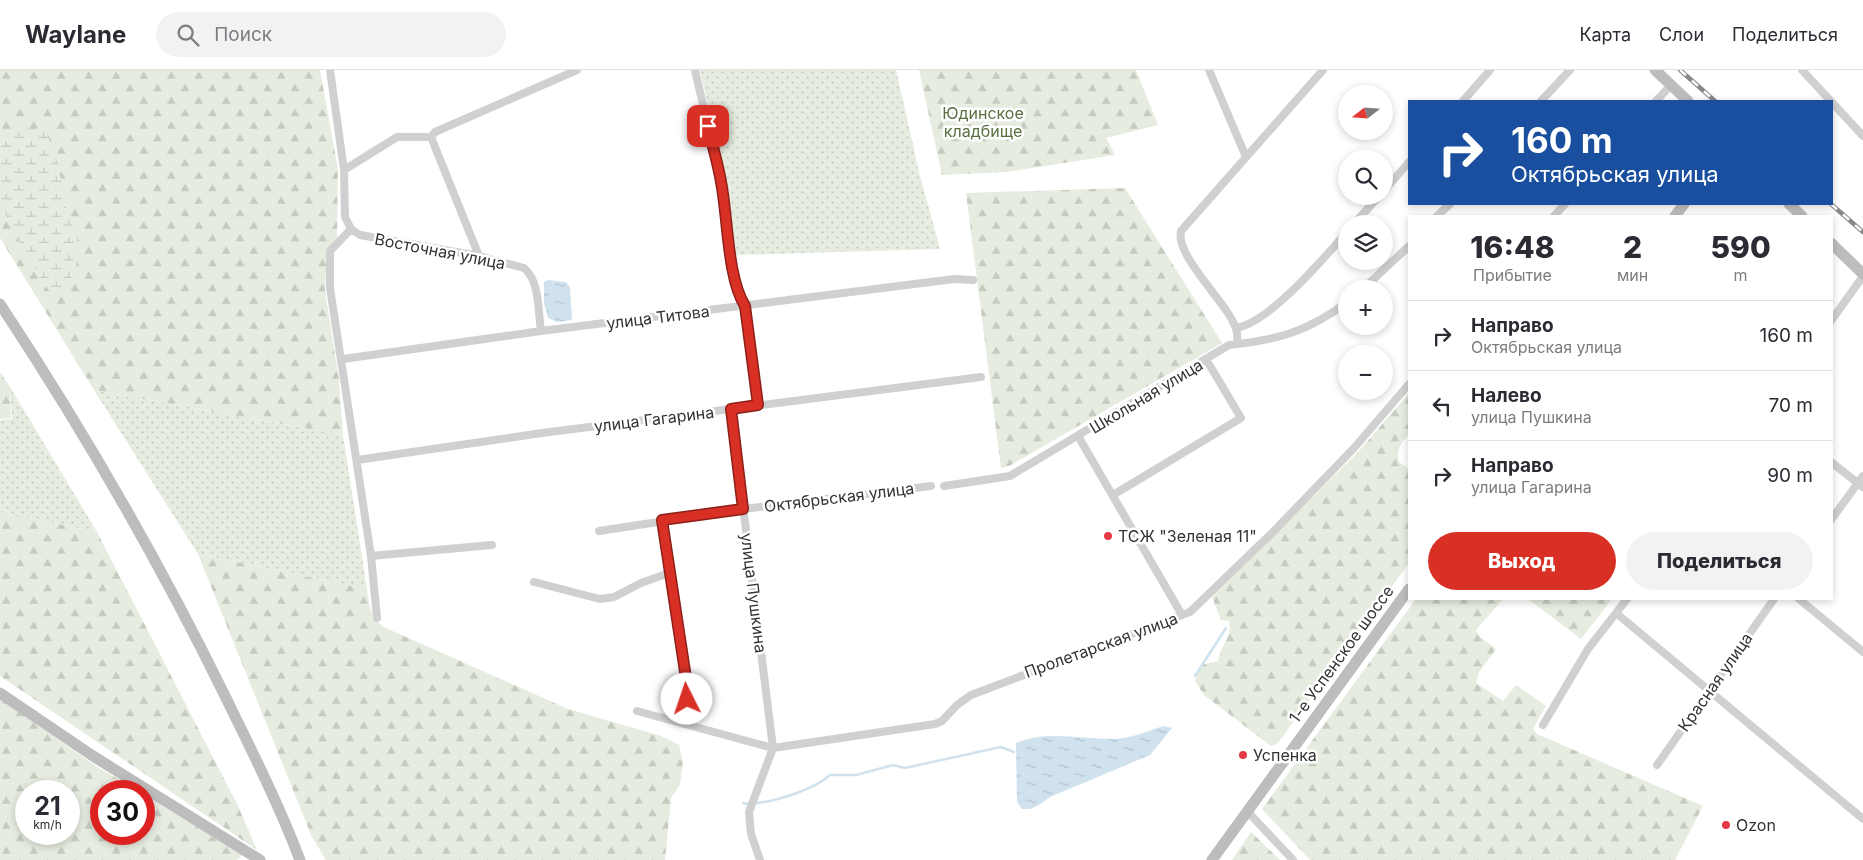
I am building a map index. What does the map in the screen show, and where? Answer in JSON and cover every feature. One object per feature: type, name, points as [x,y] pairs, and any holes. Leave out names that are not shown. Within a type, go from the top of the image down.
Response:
[{"type":"main road","points":[[1655,70],[1687,100]]},
{"type":"main road","points":[[1790,205],[1801,215]]},
{"type":"main road","points":[[1833,245],[1863,275]]},
{"type":"main road","points":[[0,304],[95,452],[140,530],[197,639],[252,751],[300,860]]},
{"type":"main road","name":"1-е Успенское шоссе","points":[[1212,860],[1408,591]]},
{"type":"main road","points":[[0,692],[93,756],[260,860]]},
{"type":"street","points":[[330,70],[344,170],[345,217],[351,229],[330,252],[330,288],[343,359],[371,556],[376,618]]},
{"type":"street","points":[[431,137],[435,132],[443,128],[578,70]]},
{"type":"street","points":[[695,70],[721,182],[734,272],[740,298],[745,306],[758,405]]},
{"type":"street","points":[[1209,70],[1246,157]]},
{"type":"street","points":[[1237,344],[1236,328],[1187,254],[1180,236],[1181,231],[1323,70]]},
{"type":"street","points":[[1463,100],[1490,70]]},
{"type":"street","points":[[1542,100],[1570,70]]},
{"type":"street","points":[[1802,70],[1830,100]]},
{"type":"street","points":[[1657,100],[1671,85]]},
{"type":"street","points":[[1833,104],[1863,136]]},
{"type":"street","points":[[344,170],[397,137],[431,137]]},
{"type":"street","points":[[431,137],[479,256]]},
{"type":"street","points":[[1393,181],[1408,163]]},
{"type":"street","points":[[1362,215],[1371,205]]},
{"type":"street","points":[[1439,215],[1449,205]]},
{"type":"street","points":[[1555,215],[1564,205]]},
{"type":"street","name":"Восточная улица","points":[[351,229],[360,235],[479,256],[516,266],[530,273],[534,283],[541,331]]},
{"type":"street","points":[[1236,328],[1244,327],[1306,279],[1338,242]]},
{"type":"street","points":[[1373,280],[1408,247]]},
{"type":"street","points":[[1833,318],[1863,275]]},
{"type":"street","name":"улица Титова","points":[[343,359],[541,331],[954,279],[973,280]]},
{"type":"street","name":"Школьная улица","points":[[944,486],[1010,476],[1230,345],[1288,336],[1316,324],[1338,309]]},
{"type":"street","points":[[1113,495],[1240,418],[1206,360]]},
{"type":"street","name":"улица Гагарина","points":[[357,460],[542,433],[981,377]]},
{"type":"street","name":"Пролетарская улица","points":[[773,748],[942,722],[957,704],[971,695],[1190,612],[1278,527],[1354,448],[1408,385]]},
{"type":"street","name":"улица Пушкина","points":[[731,409],[773,748]]},
{"type":"street","points":[[1078,436],[1182,615]]},
{"type":"street","points":[[1833,463],[1861,482],[1833,517]]},
{"type":"street","name":"Октябрьская улица","points":[[599,531],[743,509],[931,486]]},
{"type":"street","points":[[662,520],[686,678],[687,699],[684,724]]},
{"type":"street","points":[[371,556],[492,545]]},
{"type":"street","points":[[534,582],[600,599],[614,597],[641,583],[669,573]]},
{"type":"street","points":[[1543,725],[1588,649],[1626,600]]},
{"type":"street","name":"Красная улица","points":[[1657,765],[1773,600]]},
{"type":"street","points":[[1800,600],[1863,652]]},
{"type":"street","points":[[1616,613],[1863,819]]},
{"type":"street","points":[[637,711],[773,748],[749,812],[751,834],[760,860]]},
{"type":"street","points":[[1247,811],[1293,860]]},
{"type":"green space","points":[[0,70],[320,70],[338,169],[337,238],[327,249],[325,291],[339,380],[343,435],[94,390],[0,238]]},
{"type":"green space","points":[[700,70],[896,70],[920,176],[940,249],[735,255],[726,182]]},
{"type":"green space","name":"Юдинское кладбище","points":[[919,70],[1136,70],[1158,125],[1106,138],[1115,155],[1006,172],[942,175]]},
{"type":"green space","points":[[45,128],[58,164],[66,207],[77,238],[76,273],[52,295],[26,256],[0,203],[0,130]]},
{"type":"green space","points":[[1125,188],[1222,343],[1011,465],[1001,468],[966,193]]},
{"type":"green space","points":[[0,372],[10,387],[11,418],[0,419]]},
{"type":"green space","points":[[10,387],[97,532],[0,512],[0,420],[12,419]]},
{"type":"green space","points":[[94,390],[343,435],[367,589],[198,554]]},
{"type":"green space","points":[[1408,394],[1408,435],[1398,453],[1399,462],[1408,468],[1408,564],[1278,743],[1271,746],[1204,695],[1195,681],[1201,665],[1218,661],[1228,637],[1229,621],[1221,620],[1212,597],[1359,451]]},
{"type":"green space","points":[[0,512],[97,532],[238,806],[257,850],[155,780],[0,676]]},
{"type":"green space","points":[[198,554],[367,589],[371,612],[376,620],[386,628],[568,709],[661,736],[679,745],[683,762],[680,784],[671,798],[665,860],[326,860],[312,837]]},
{"type":"green space","points":[[1415,600],[1502,600],[1476,630],[1479,636],[1496,649],[1479,672],[1476,683],[1503,701],[1516,685],[1546,706],[1533,729],[1537,734],[1703,806],[1675,860],[1310,860],[1262,809]]},
{"type":"green space","points":[[1529,600],[1611,600],[1581,639]]},
{"type":"green space","points":[[0,699],[96,766],[120,780],[90,780],[90,845],[155,845],[155,802],[242,855],[237,860],[0,860]]},
{"type":"green space","points":[[1251,832],[1280,860],[1232,860]]},
{"type":"water","points":[[548,280],[566,282],[570,287],[572,320],[557,322],[548,318],[544,303],[544,282]]},
{"type":"water","points":[[1163,726],[1172,728],[1150,755],[1050,797],[1030,809],[1022,809],[1017,802],[1016,743],[1027,739],[1051,736],[1118,739]]},
{"type":"waterway","points":[[1195,676],[1226,628]]},
{"type":"waterway","points":[[757,803],[795,794],[815,785],[830,775],[856,775],[893,765],[905,768],[1001,747],[1014,752]]},
{"type":"waterway","points":[[743,803],[748,804]]},
{"type":"railway","points":[[1680,70],[1714,100]]},
{"type":"railway","points":[[1832,205],[1863,232]]},
{"type":"place","name":"ТСЖ \"Зеленая 11\"","points":[[1108,536]]},
{"type":"place","name":"Успенка","points":[[1243,755]]},
{"type":"place","name":"Ozon","points":[[1726,825]]},
{"type":"route","points":[[687,699],[686,678],[662,520],[743,509],[731,409],[758,405],[745,306],[740,298],[734,272],[721,182],[708,126]]}]
